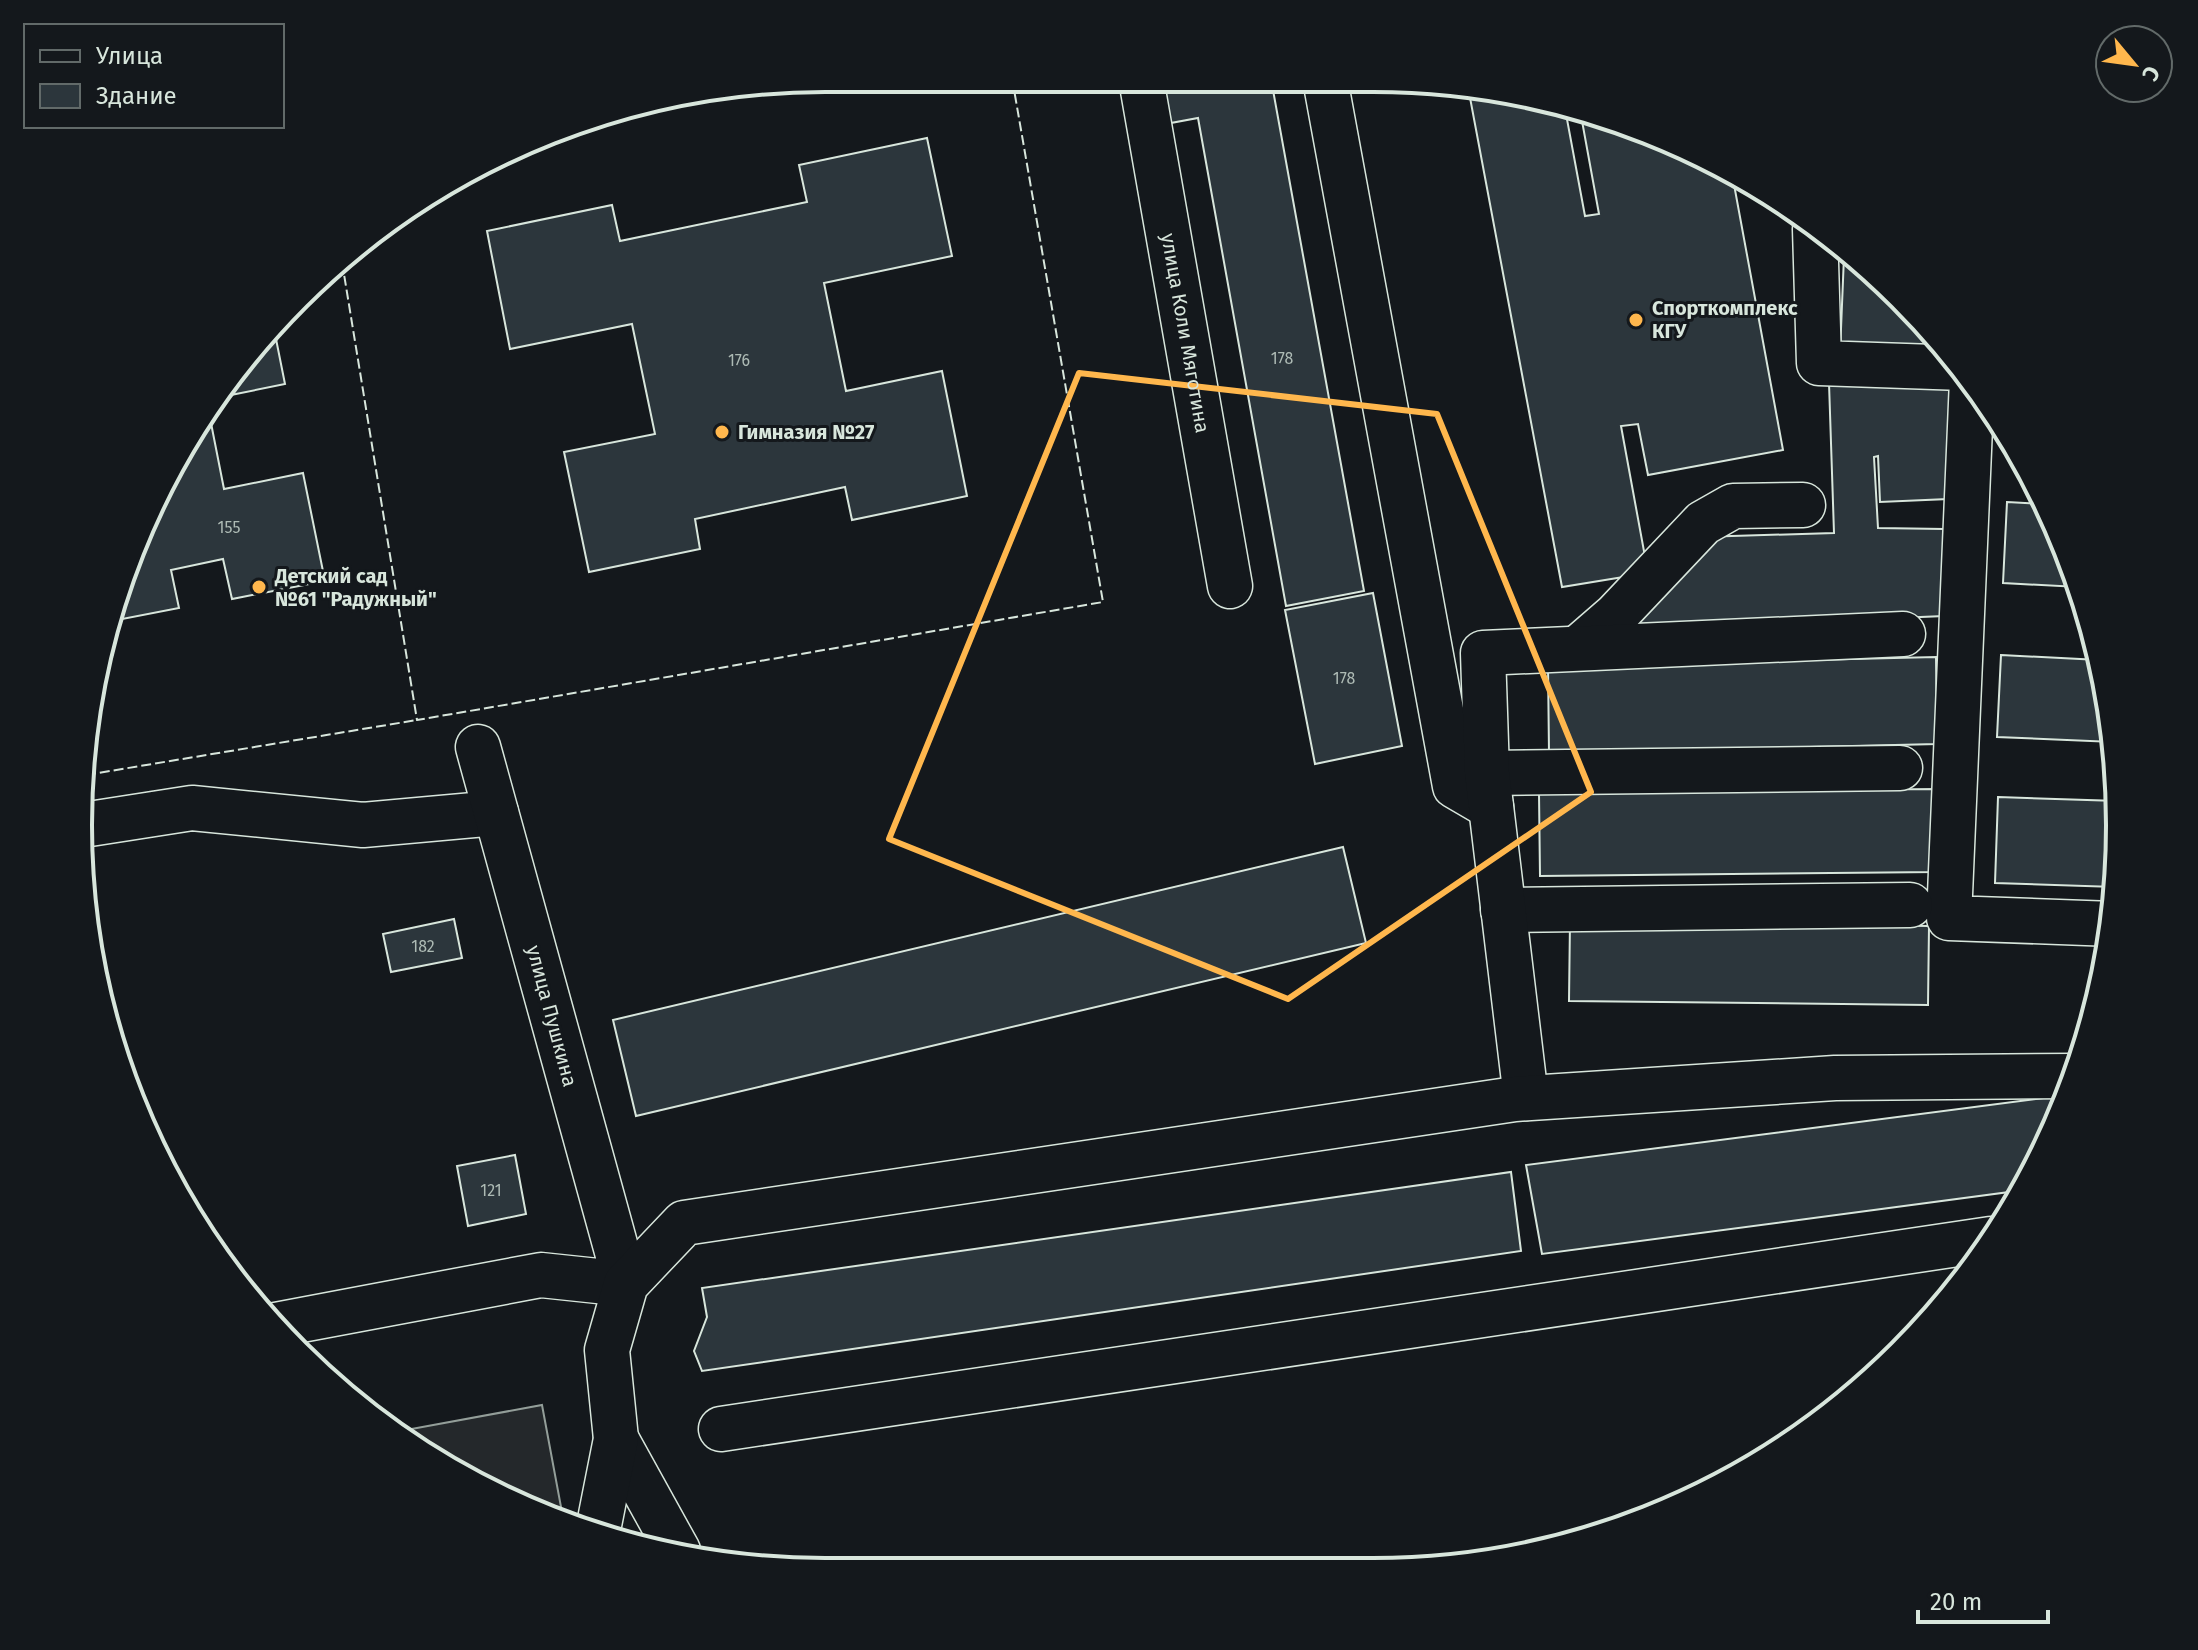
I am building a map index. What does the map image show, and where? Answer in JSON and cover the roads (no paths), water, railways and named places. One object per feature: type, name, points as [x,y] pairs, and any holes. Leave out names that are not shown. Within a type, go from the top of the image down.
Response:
[{"type":"main road","name":"улица Коли Мяготина","points":[[1143,92],[1230,586]]},
{"type":"main road","points":[[1327,92],[1455,786],[1489,790],[1900,768]]},
{"type":"main road","points":[[1815,240],[1819,363],[1945,367]]},
{"type":"main road","points":[[1971,402],[1949,918],[2100,924]]},
{"type":"main road","points":[[1578,648],[1616,615],[1703,523],[1733,506],[1803,505]]},
{"type":"main road","points":[[1526,1098],[1489,790],[1483,653],[1903,634]]},
{"type":"main road","name":"улица Пушкина","points":[[478,747],[626,1284]]},
{"type":"main road","points":[[92,824],[192,808],[363,825],[496,813]]},
{"type":"main road","points":[[1503,910],[1910,905]]},
{"type":"main road","points":[[600,1522],[616,1439],[607,1350],[626,1284],[684,1223],[1526,1098],[1835,1078],[2061,1076]]},
{"type":"main road","points":[[721,1429],[1976,1241]]},
{"type":"main road","points":[[288,1323],[541,1275],[626,1284]]},
{"type":"main road","points":[[616,1439],[673,1542]]},
{"type":"place","name":"Спорткомплекс КГУ","points":[[1636,320]]},
{"type":"place","name":"Гимназия №27","points":[[722,432]]},
{"type":"place","name":"Детский сад №61 \"Радужный\"","points":[[259,587]]}]
